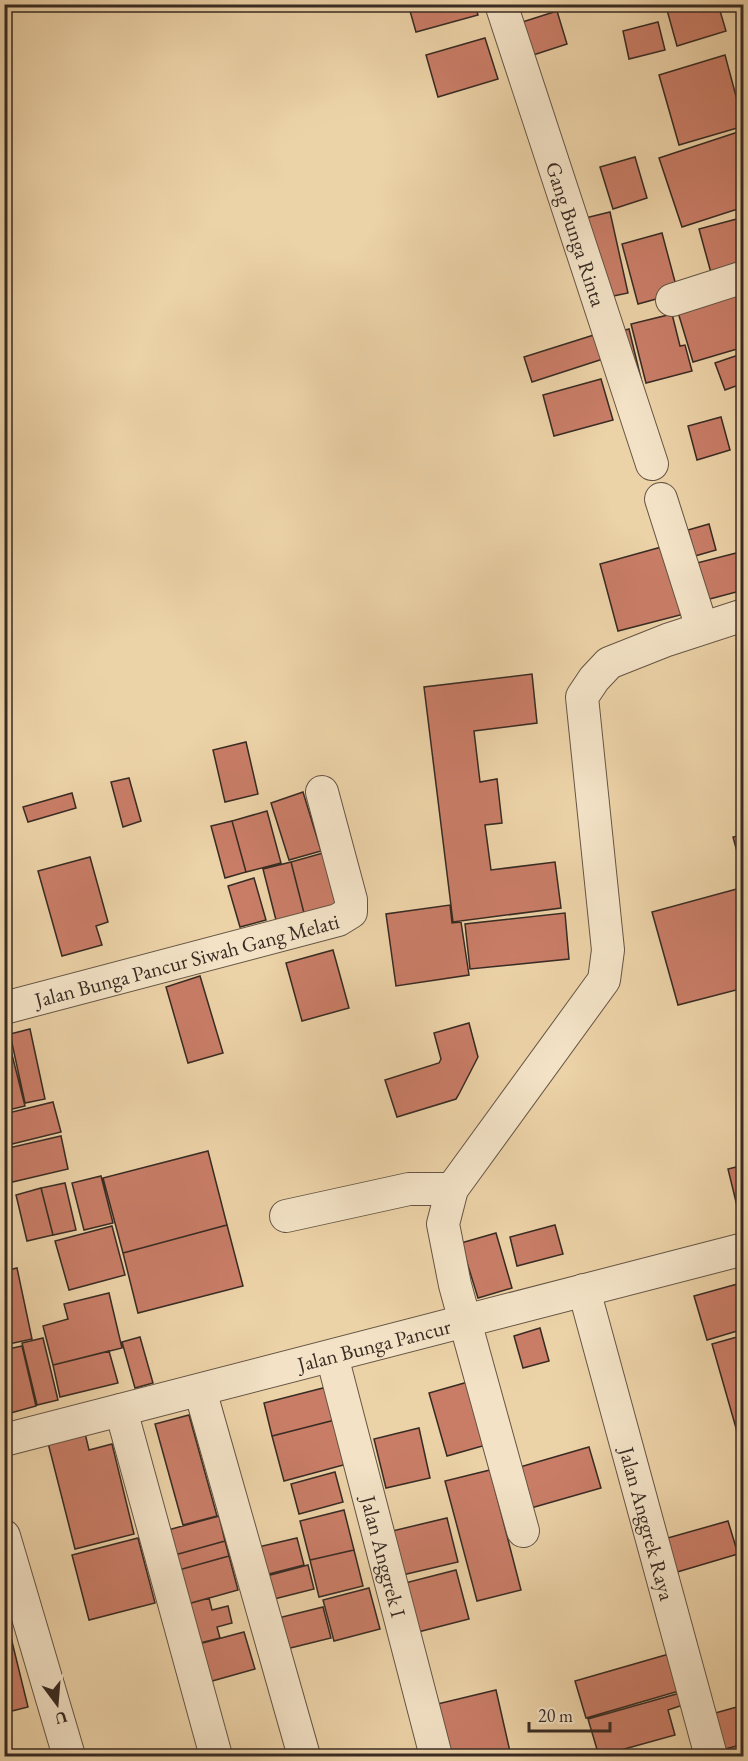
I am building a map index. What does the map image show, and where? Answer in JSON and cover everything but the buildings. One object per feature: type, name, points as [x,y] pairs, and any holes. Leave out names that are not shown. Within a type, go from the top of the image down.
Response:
[{"type":"street","name":"Gang Bunga Rinta","points":[[501,4],[652,464]]},
{"type":"street","points":[[672,300],[744,278]]},
{"type":"street","points":[[661,499],[702,628]]},
{"type":"street","points":[[523,1531],[465,1321],[443,1224],[452,1189],[604,980],[608,950],[582,697],[609,663],[702,628],[744,615]]},
{"type":"street","name":"Jalan Bunga Pancur Siwah Gang Melati","points":[[4,1008],[338,920],[351,912],[351,900],[322,792]]},
{"type":"street","points":[[286,1216],[409,1189],[452,1189]]},
{"type":"street","name":"Jalan Bunga Pancur","points":[[4,1440],[744,1249]]},
{"type":"street","name":"Jalan Anggrek Raya","points":[[584,1290],[711,1756]]},
{"type":"street","name":"Jalan Anggrek I","points":[[332,1356],[436,1756]]},
{"type":"street","points":[[200,1390],[304,1756]]},
{"type":"street","points":[[121,1410],[216,1756]]},
{"type":"street","points":[[4,1536],[69,1756]]}]
